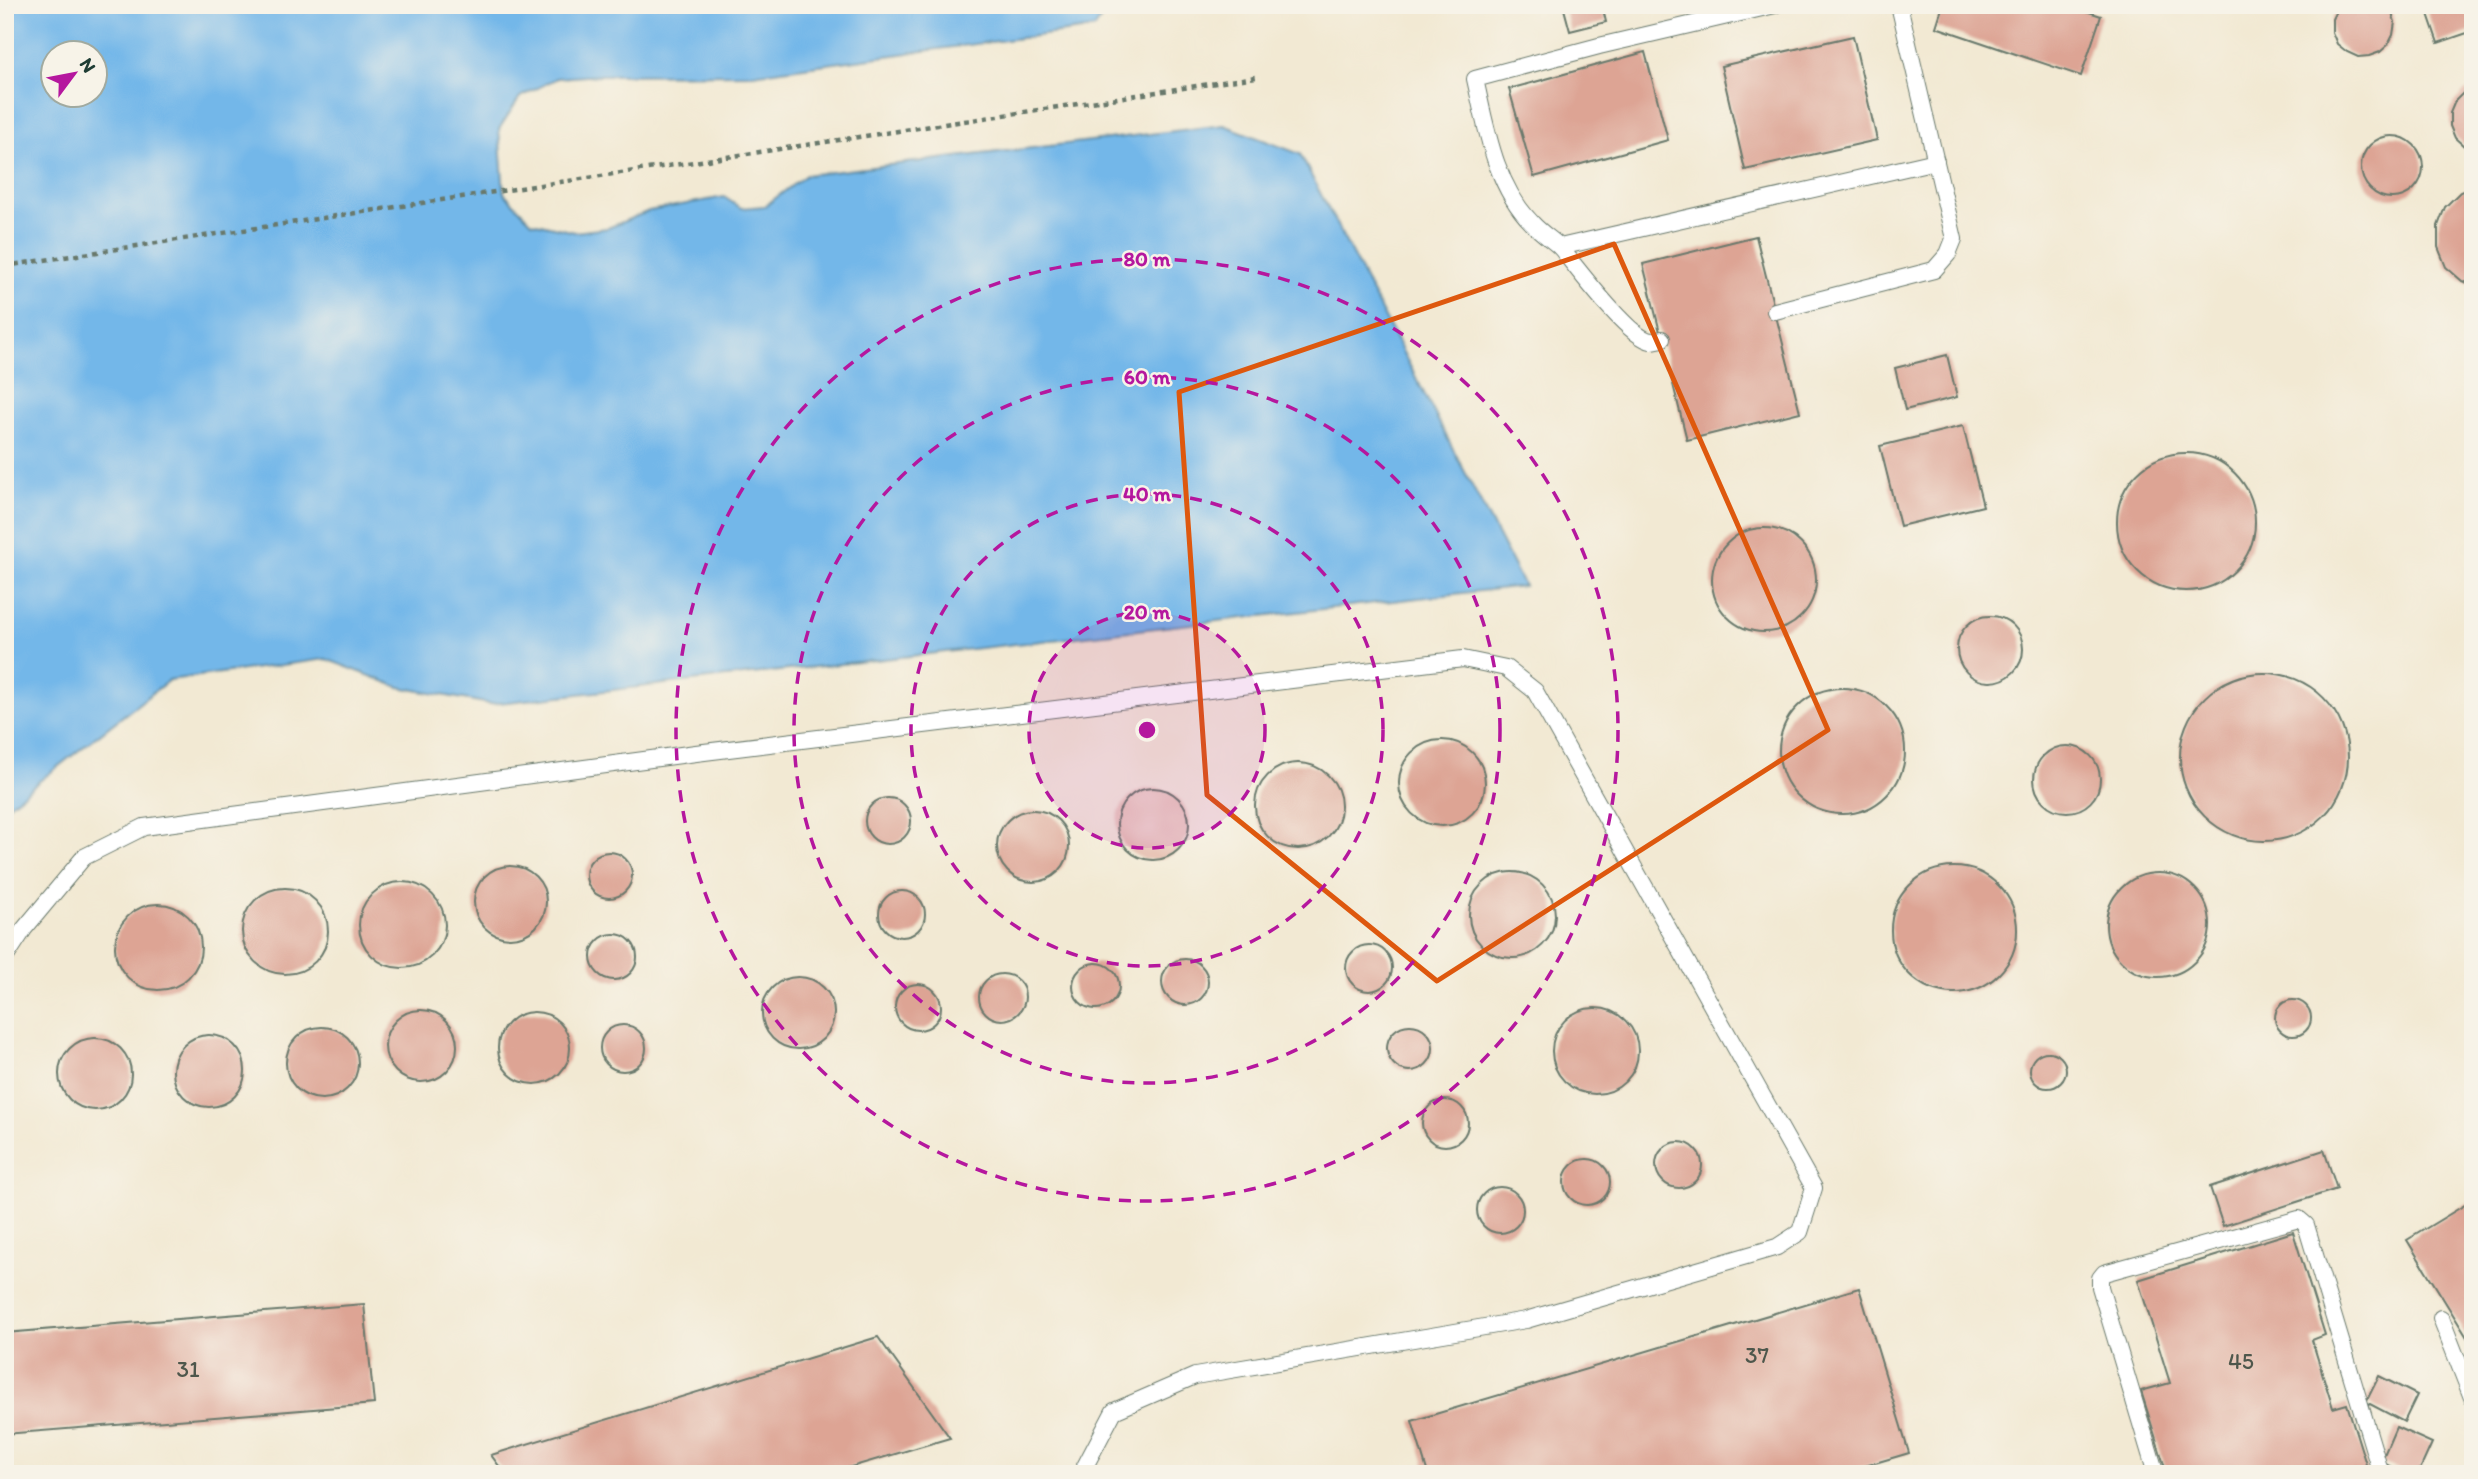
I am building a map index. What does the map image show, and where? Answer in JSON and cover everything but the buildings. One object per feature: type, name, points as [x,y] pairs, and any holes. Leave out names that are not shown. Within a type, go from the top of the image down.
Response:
[{"type":"lane","points":[[1662,339],[1651,341],[1636,334],[1560,247],[1530,221],[1508,189],[1490,143],[1475,79],[1599,46],[1775,5]]},
{"type":"lane","points":[[1775,311],[1934,270],[1948,254],[1954,239],[1899,5]]},
{"type":"lane","points":[[1560,247],[1936,161]]},
{"type":"lane","points":[[5,958],[24,929],[84,857],[144,827],[696,752],[1463,659],[1506,668],[1535,691],[1814,1188],[1801,1232],[1777,1247],[1526,1320],[1195,1376],[1114,1411],[1081,1474]]},
{"type":"lane","points":[[2156,1474],[2100,1287],[2100,1278],[2104,1273],[2298,1219],[2306,1225],[2381,1474]]},
{"type":"lane","points":[[2441,1318],[2473,1400]]},
{"type":"path","points":[[5,266],[1256,77]]},
{"type":"highlighted area","points":[[1614,244],[1828,730],[1437,981],[1207,795],[1179,392]]},
{"type":"water","points":[[5,5],[1109,5],[1095,28],[752,74],[557,78],[520,97],[499,129],[504,193],[532,222],[575,232],[608,228],[649,211],[724,197],[741,208],[765,206],[806,175],[1224,125],[1300,154],[1524,586],[490,704],[399,687],[326,659],[169,680],[5,808]]}]
